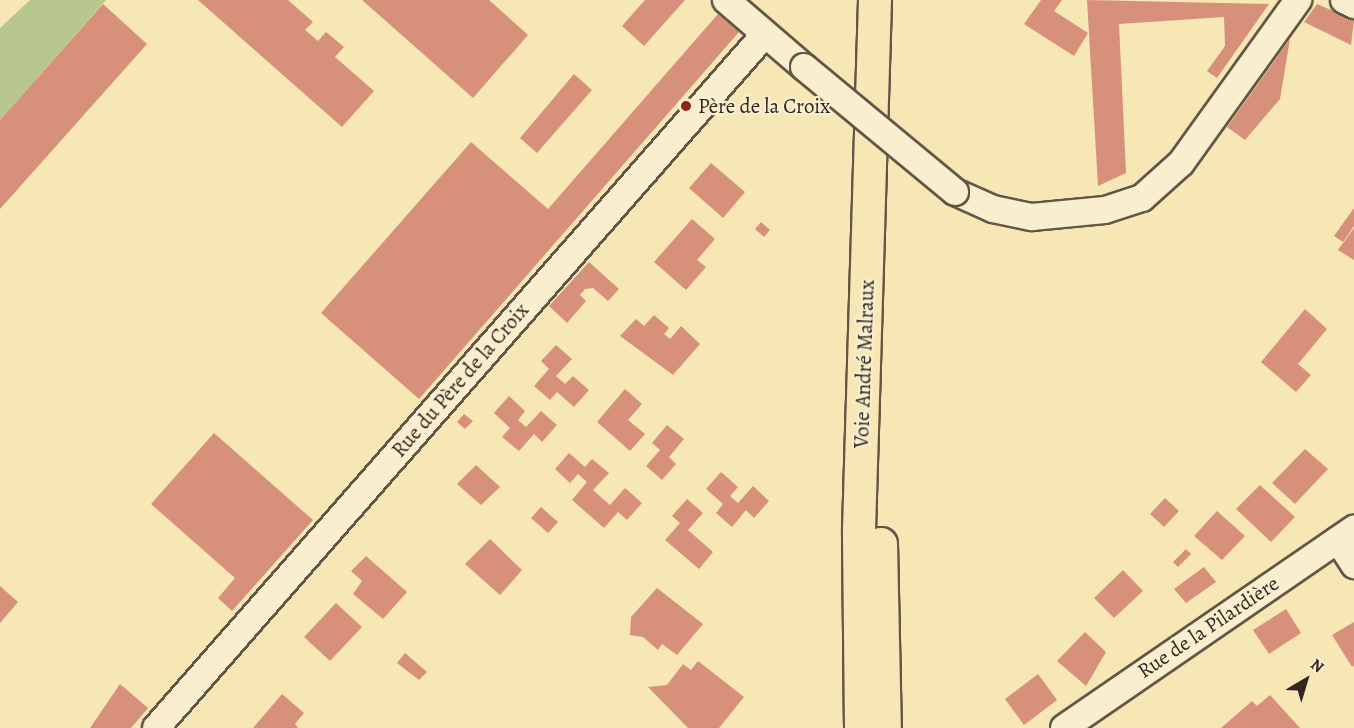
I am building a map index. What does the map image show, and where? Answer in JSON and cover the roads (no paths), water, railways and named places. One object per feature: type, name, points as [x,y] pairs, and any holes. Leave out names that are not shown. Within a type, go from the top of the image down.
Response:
[{"type":"main road","name":"Voie André Malraux","points":[[861,728],[859,530],[875,0]]},
{"type":"main road","name":"Voie André Malraux","points":[[885,728],[881,528],[896,0]]},
{"type":"street","points":[[726,0],[804,68],[955,192],[993,209],[1032,217],[1105,210],[1142,198],[1189,154],[1298,0]]},
{"type":"street","points":[[1344,0],[1354,5]]},
{"type":"street","name":"Rue du Père de la Croix","points":[[156,728],[765,34]]},
{"type":"street","points":[[1346,534],[1354,566]]},
{"type":"street","name":"Rue de la Pilardière","points":[[1064,728],[1346,534]]},
{"type":"place","name":"Père de la Croix","points":[[686,106]]}]
